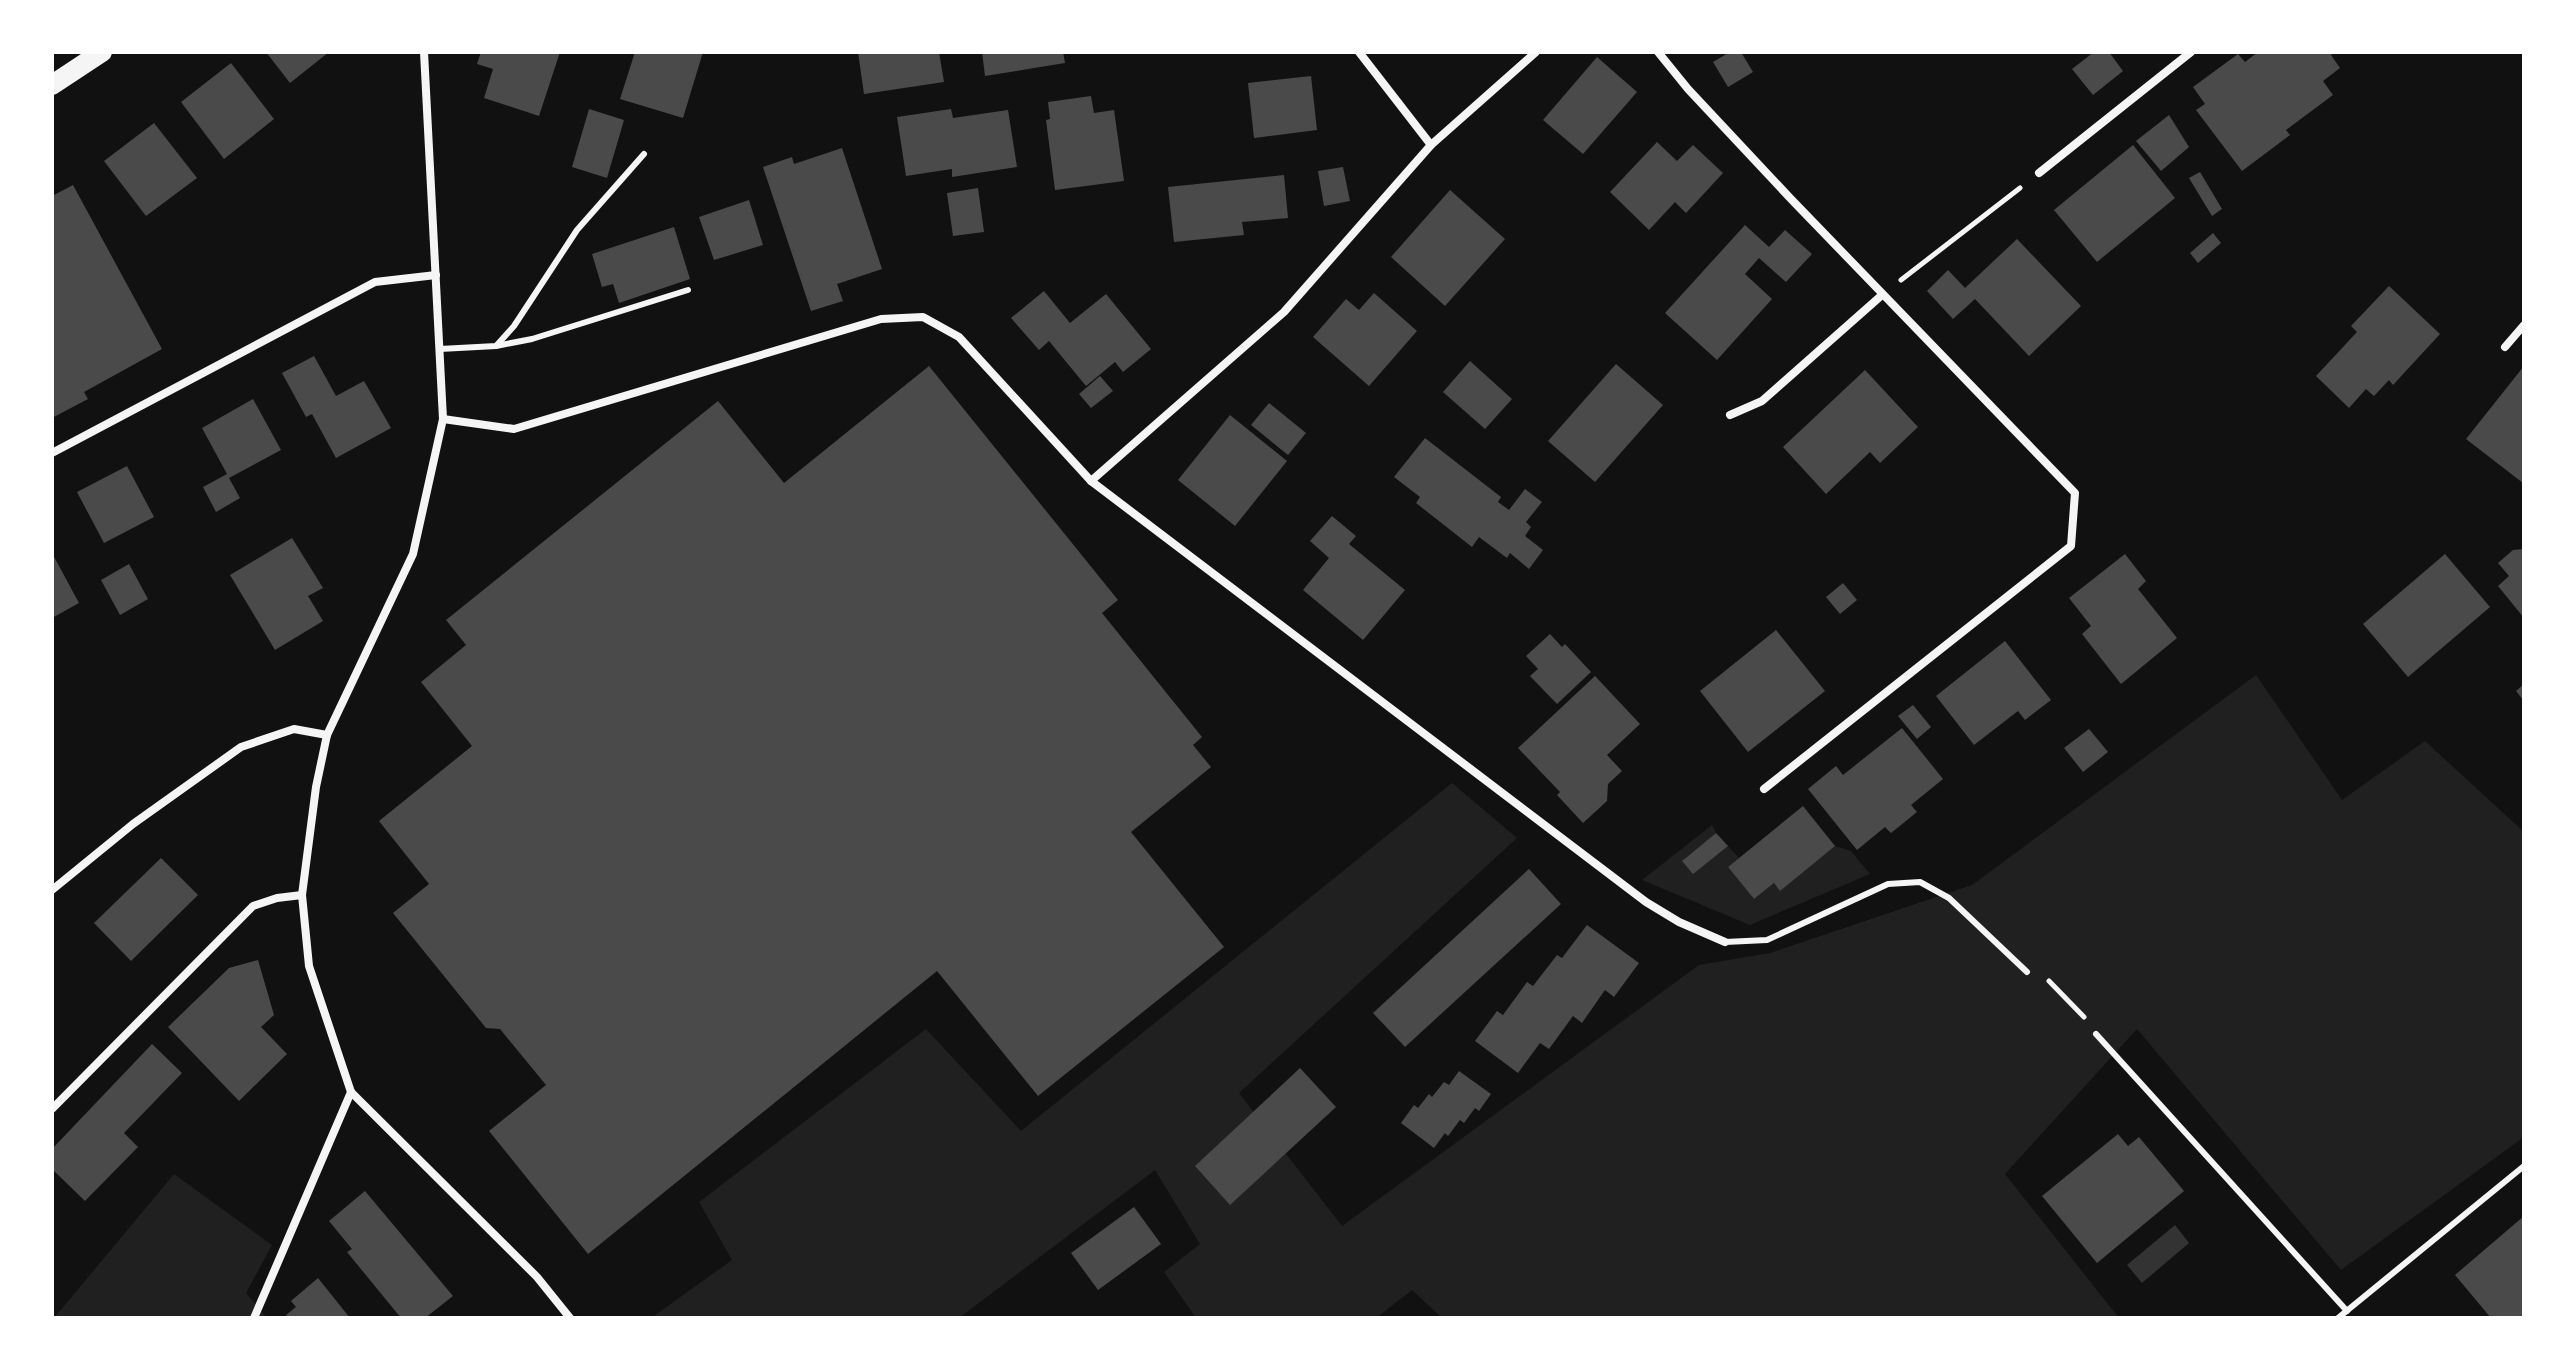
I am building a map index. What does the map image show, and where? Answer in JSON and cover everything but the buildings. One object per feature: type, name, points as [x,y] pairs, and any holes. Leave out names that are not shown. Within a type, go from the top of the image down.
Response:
[{"type":"main road","points":[[52,85],[102,52]]},
{"type":"street","points":[[424,52],[443,419],[413,554],[327,735],[316,787],[302,895],[309,966],[351,1092],[537,1277],[570,1318]]},
{"type":"street","points":[[1359,52],[1431,145]]},
{"type":"street","points":[[1091,481],[1284,312],[1431,145],[1536,52]]},
{"type":"street","points":[[1658,52],[1688,89],[1882,295],[2075,493],[2071,546],[1764,789]]},
{"type":"street","points":[[2039,173],[2191,52]]},
{"type":"street","points":[[52,453],[375,282],[436,275]]},
{"type":"street","points":[[1730,415],[1762,401],[1882,295]]},
{"type":"street","points":[[443,419],[514,429],[881,319],[923,317],[959,337],[1091,481],[1646,902],[1679,922],[1725,942]]},
{"type":"street","points":[[2505,347],[2524,325]]},
{"type":"street","points":[[52,890],[133,824],[241,747],[294,729],[327,735]]},
{"type":"street","points":[[52,1109],[253,906],[277,898],[302,895]]},
{"type":"street","points":[[254,1318],[351,1092]]},
{"type":"lane","points":[[496,346],[514,326],[577,230],[644,154]]},
{"type":"lane","points":[[440,349],[496,346],[532,339],[688,290]]},
{"type":"lane","points":[[1725,942],[1767,940],[1888,884],[1920,882],[1949,898],[2027,972]]},
{"type":"lane","points":[[2096,1034],[2347,1311]]},
{"type":"lane","points":[[2338,1318],[2524,1166]]},
{"type":"path","points":[[1882,295],[2039,173]]},
{"type":"path","points":[[2027,972],[2044,976],[2096,1034]]},
{"type":"shaded area","points":[[2256,675],[2342,800],[2425,741],[2524,832],[2524,1137],[2341,1270],[2137,1029],[2005,1174],[2119,1318],[1442,1318],[1412,1290],[1376,1318],[1196,1318],[1164,1272],[1200,1244],[1155,1170],[959,1318],[651,1318],[732,1260],[699,1202],[926,1029],[1021,1131],[1452,783],[1517,838],[1239,1093],[1342,1226],[1699,965],[1770,953],[1972,885]]},
{"type":"shaded area","points":[[1712,825],[1716,833],[1683,860],[1728,846],[1739,858],[1728,867],[1754,899],[1774,883],[1780,890],[1835,846],[1851,851],[1870,874],[1750,925],[1642,880]]},
{"type":"shaded area","points":[[174,1174],[272,1245],[246,1293],[267,1318],[54,1318]]},
{"type":"shaded area","points":[[2175,1225],[2189,1243],[2142,1283],[2127,1265]]}]
